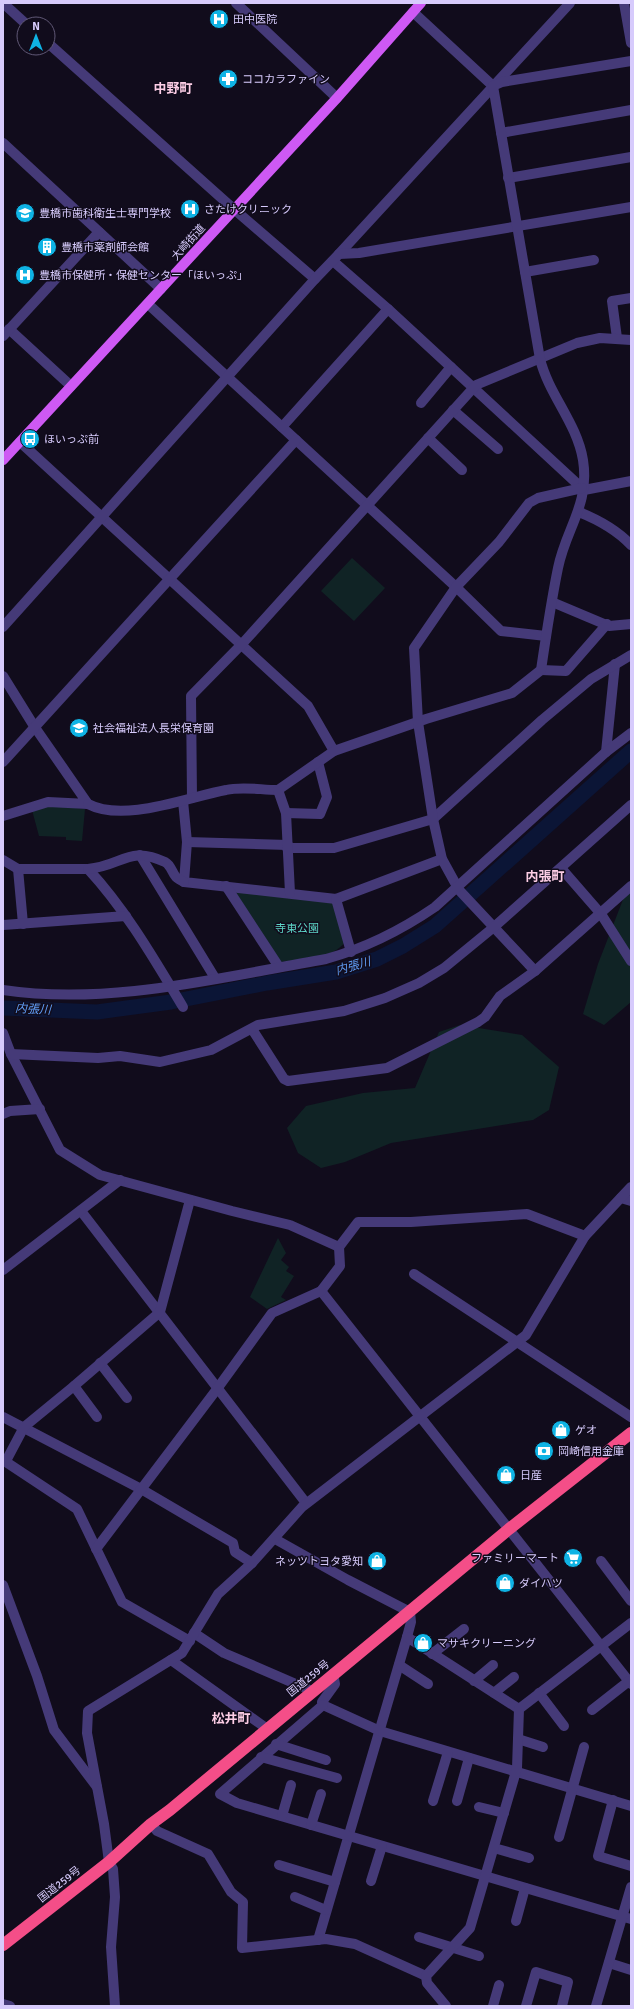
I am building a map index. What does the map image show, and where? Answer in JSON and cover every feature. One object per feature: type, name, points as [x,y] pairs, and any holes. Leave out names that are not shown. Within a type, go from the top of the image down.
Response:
[{"type":"highway","name":"国道259号","points":[[3,1944],[109,1862],[151,1824],[170,1810],[266,1728],[410,1612],[509,1529],[631,1433]]},
{"type":"main road","name":"大崎街道","points":[[4,458],[337,98],[421,3]]},
{"type":"street","points":[[3,3],[17,16]]},
{"type":"street","points":[[3,627],[100,517],[315,279],[570,3]]},
{"type":"street","points":[[624,3],[631,43]]},
{"type":"street","points":[[239,4],[337,98]]},
{"type":"street","points":[[3,816],[48,802],[88,804],[98,809],[128,810],[188,800],[227,789],[278,790],[334,751],[418,722],[512,693],[540,670],[558,566],[579,512],[583,489],[583,459],[576,431],[558,400],[540,359],[492,86],[413,12]]},
{"type":"street","points":[[56,50],[315,279]]},
{"type":"street","points":[[492,86],[502,82],[631,61]]},
{"type":"street","points":[[501,133],[631,110]]},
{"type":"street","points":[[3,143],[161,289]]},
{"type":"street","points":[[508,178],[631,157]]},
{"type":"street","points":[[336,258],[517,225],[631,207]]},
{"type":"street","points":[[71,386],[6,332],[99,232]]},
{"type":"street","points":[[336,258],[388,309],[583,489]]},
{"type":"street","points":[[525,272],[594,260]]},
{"type":"street","points":[[617,338],[612,301],[631,298]]},
{"type":"street","points":[[148,304],[501,630],[546,636]]},
{"type":"street","points":[[282,427],[388,309]]},
{"type":"street","points":[[184,882],[187,842],[191,696],[242,644],[473,388],[587,340],[617,338],[631,340]]},
{"type":"street","points":[[421,403],[451,367]]},
{"type":"street","points":[[453,410],[498,449]]},
{"type":"street","points":[[428,438],[462,470]]},
{"type":"street","points":[[3,762],[34,726],[296,440]]},
{"type":"street","points":[[20,442],[100,517],[170,578],[308,706],[334,751]]},
{"type":"street","points":[[535,971],[471,904],[458,888],[442,859],[433,819],[418,722],[414,648],[456,587],[499,542],[529,503],[538,498],[631,481]]},
{"type":"street","points":[[579,512],[602,521],[631,545]]},
{"type":"street","points":[[552,602],[607,624],[631,624]]},
{"type":"street","points":[[540,670],[566,671],[607,624]]},
{"type":"street","points":[[187,842],[334,848],[433,819],[542,720],[591,679],[631,655]]},
{"type":"street","points":[[606,752],[615,664]]},
{"type":"street","points":[[3,676],[34,726],[88,804]]},
{"type":"street","points":[[3,990],[42,994],[101,994],[172,988],[215,978],[326,959],[352,952],[406,926],[435,907],[458,888],[606,752],[631,733]]},
{"type":"street","points":[[286,813],[320,814],[326,797],[318,762]]},
{"type":"street","points":[[278,790],[286,813],[290,893]]},
{"type":"street","points":[[11,1054],[98,1058],[120,1056],[160,1062],[211,1050],[258,1025],[344,1010],[386,998],[419,983],[444,968],[494,927],[631,805]]},
{"type":"street","points":[[140,855],[215,978]]},
{"type":"street","points":[[3,860],[18,869],[88,869],[98,868],[131,856],[146,855],[165,862],[176,877],[184,882],[336,898],[442,859]]},
{"type":"street","points":[[560,868],[601,914],[631,961]]},
{"type":"street","points":[[18,869],[22,924]]},
{"type":"street","points":[[88,869],[110,893],[126,916],[183,1007]]},
{"type":"street","points":[[226,886],[279,967]]},
{"type":"street","points":[[252,1029],[284,1079],[288,1081],[387,1068],[478,1022],[485,1017],[500,996],[535,971],[631,886]]},
{"type":"street","points":[[336,898],[352,952]]},
{"type":"street","points":[[3,925],[126,916]]},
{"type":"street","points":[[3,1033],[11,1054],[60,1150],[100,1175],[190,1200],[290,1225],[339,1247]]},
{"type":"street","points":[[3,1114],[10,1111],[40,1110]]},
{"type":"street","points":[[3,1270],[120,1180]]},
{"type":"street","points":[[115,2006],[111,1947],[115,1897],[113,1869],[109,1862],[98,1788],[87,1733],[88,1711],[182,1653],[218,1594],[252,1563],[306,1503],[526,1335],[585,1236],[631,1187]]},
{"type":"street","points":[[621,1198],[631,1201]]},
{"type":"street","points":[[190,1200],[160,1312],[24,1427],[5,1460],[77,1509],[122,1602],[224,1653],[312,1691]]},
{"type":"street","points":[[81,1211],[306,1503]]},
{"type":"street","points":[[96,1549],[218,1389],[272,1313],[321,1291],[340,1266],[339,1247],[358,1222],[411,1222],[528,1214],[585,1236]]},
{"type":"street","points":[[414,1274],[631,1418]]},
{"type":"street","points":[[321,1291],[630,1683],[592,1710]]},
{"type":"street","points":[[100,1363],[126,1398]]},
{"type":"street","points":[[74,1386],[97,1417]]},
{"type":"street","points":[[3,1417],[141,1489],[233,1543],[235,1552],[252,1563]]},
{"type":"street","points":[[275,1539],[348,1580],[410,1612],[411,1622],[407,1637],[318,1940]]},
{"type":"street","points":[[601,1561],[631,1601]]},
{"type":"street","points":[[3,1585],[38,1676],[54,1730],[98,1788]]},
{"type":"street","points":[[426,1976],[470,1928],[516,1773],[519,1709],[601,1646],[630,1626]]},
{"type":"street","points":[[432,1654],[464,1629]]},
{"type":"street","points":[[407,1637],[519,1709]]},
{"type":"street","points":[[171,1660],[266,1728]]},
{"type":"street","points":[[399,1665],[428,1684]]},
{"type":"street","points":[[474,1681],[493,1665]]},
{"type":"street","points":[[333,1674],[335,1684],[322,1702],[323,1705],[284,1740],[276,1744],[262,1756],[220,1794],[237,1803],[626,1918]]},
{"type":"street","points":[[494,1694],[514,1677]]},
{"type":"street","points":[[539,1693],[564,1726]]},
{"type":"street","points":[[323,1705],[380,1731],[516,1773],[631,1806]]},
{"type":"street","points":[[518,1739],[543,1746]]},
{"type":"street","points":[[276,1744],[326,1760]]},
{"type":"street","points":[[559,1837],[584,1747]]},
{"type":"street","points":[[433,1801],[448,1752]]},
{"type":"street","points":[[262,1756],[336,1778]]},
{"type":"street","points":[[457,1801],[469,1758]]},
{"type":"street","points":[[282,1816],[291,1785]]},
{"type":"street","points":[[311,1825],[321,1794]]},
{"type":"street","points":[[613,1800],[598,1856],[631,1866]]},
{"type":"street","points":[[479,1808],[504,1813]]},
{"type":"street","points":[[151,1824],[157,1831],[200,1850],[211,1857],[231,1892],[243,1902],[242,1948],[326,1939],[355,1944],[426,1976]]},
{"type":"street","points":[[371,1881],[382,1846]]},
{"type":"street","points":[[494,1848],[529,1858]]},
{"type":"street","points":[[279,1866],[335,1882]]},
{"type":"street","points":[[598,2006],[609,1963],[626,1918],[631,1887]]},
{"type":"street","points":[[516,1921],[525,1888]]},
{"type":"street","points":[[295,1897],[326,1910]]},
{"type":"street","points":[[419,1937],[479,1956]]},
{"type":"street","points":[[609,1963],[631,1970]]},
{"type":"street","points":[[526,2006],[536,1972],[568,1982],[562,2006]]},
{"type":"street","points":[[426,1976],[427,1983],[446,2006]]},
{"type":"street","points":[[493,2006],[499,1985]]},
{"type":"street","points":[[3,2004],[10,2006]]},
{"type":"green space","points":[[352,558],[385,588],[354,621],[321,591]]},
{"type":"green space","points":[[48,805],[85,809],[82,841],[66,840],[66,837],[39,836],[32,810]]},
{"type":"green space","points":[[631,879],[631,1002],[604,1025],[583,1014],[598,964]]},
{"type":"green space","name":"寺東公園","points":[[238,891],[331,901],[334,905],[345,942],[340,948],[325,955],[281,962],[236,893]]},
{"type":"green space","points":[[460,1025],[522,1035],[559,1067],[549,1110],[533,1120],[391,1143],[345,1162],[321,1168],[298,1153],[287,1128],[306,1106],[363,1093],[415,1088],[439,1032]]},
{"type":"green space","points":[[278,1238],[286,1253],[281,1260],[289,1267],[286,1271],[294,1276],[281,1297],[286,1300],[267,1309],[250,1297]]},
{"type":"waterway","name":"内張川","points":[[3,1008],[97,1012],[171,1002],[267,983],[336,972],[377,959],[403,946],[435,926],[631,751]]},
{"type":"place","name":"田中医院","points":[[219,19]]},
{"type":"place","name":"ココカラファイン","points":[[228,79]]},
{"type":"place","name":"さたけクリニック","points":[[190,209]]},
{"type":"place","name":"豊橋市歯科衛生士専門学校","points":[[25,213]]},
{"type":"place","name":"豊橋市薬剤師会館","points":[[47,247]]},
{"type":"place","name":"豊橋市保健所・保健センター「ほいっぷ」","points":[[25,275]]},
{"type":"place","name":"ほいっぷ前","points":[[30,439]]},
{"type":"place","name":"社会福祉法人長栄保育園","points":[[79,728]]},
{"type":"place","name":"ゲオ","points":[[561,1430]]},
{"type":"place","name":"岡崎信用金庫","points":[[544,1451]]},
{"type":"place","name":"日産","points":[[506,1475]]},
{"type":"place","name":"ファミリーマート","points":[[573,1558]]},
{"type":"place","name":"ネッツトヨタ愛知","points":[[377,1561]]},
{"type":"place","name":"ダイハツ","points":[[505,1583]]},
{"type":"place","name":"マサキクリーニング","points":[[423,1643]]},
{"type":"district","name":"中野町","points":[[173,88]]},
{"type":"district","name":"内張町","points":[[545,876]]},
{"type":"district","name":"松井町","points":[[231,1718]]}]
